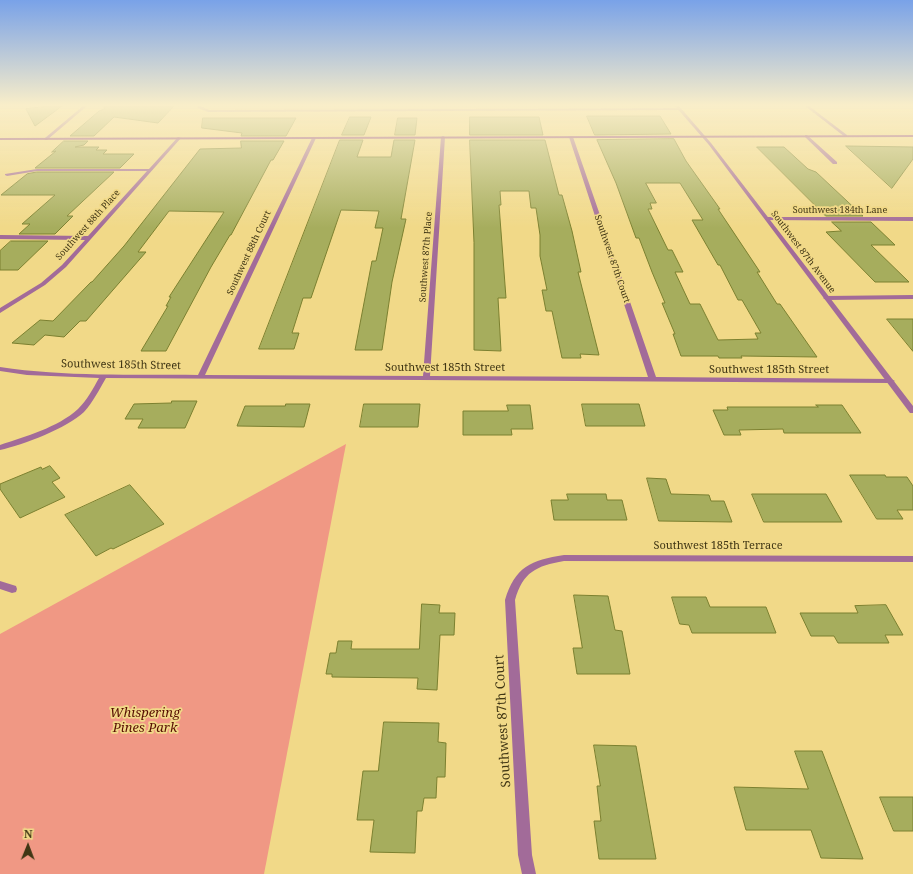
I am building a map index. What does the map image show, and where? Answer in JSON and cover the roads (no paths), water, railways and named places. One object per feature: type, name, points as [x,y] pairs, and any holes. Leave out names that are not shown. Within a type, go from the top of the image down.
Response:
[{"type":"street","name":"Southwest 88th Place","points":[[0,311],[43,284],[64,266],[171,147]]},
{"type":"street","name":"Southwest 88th Court","points":[[200,377],[310,147]]},
{"type":"street","name":"Southwest 87th Place","points":[[426,378],[442,147]]},
{"type":"street","name":"Southwest 87th Court","points":[[574,147],[653,380]]},
{"type":"street","name":"Southwest 87th Avenue","points":[[712,147],[913,411]]},
{"type":"street","points":[[817,147],[834,163]]},
{"type":"street","points":[[7,175],[37,170],[150,170]]},
{"type":"street","name":"Southwest 184th Lane","points":[[767,219],[913,219]]},
{"type":"street","points":[[0,237],[90,238]]},
{"type":"street","points":[[826,298],[913,297]]},
{"type":"street","name":"Southwest 185th Street","points":[[0,370],[50,375],[104,376],[891,381]]},
{"type":"street","points":[[0,448],[58,425],[77,414],[83,409],[104,376]]},
{"type":"street","name":"Southwest 185th Terrace","points":[[525,571],[535,564],[564,558],[913,559]]},
{"type":"street","name":"Southwest 87th Court","points":[[525,571],[517,579],[512,589],[510,600],[525,855],[529,874]]},
{"type":"street","points":[[0,585],[12,589]]},
{"type":"park label","name":"Whispering Pines Park","points":[[145,720]]}]
